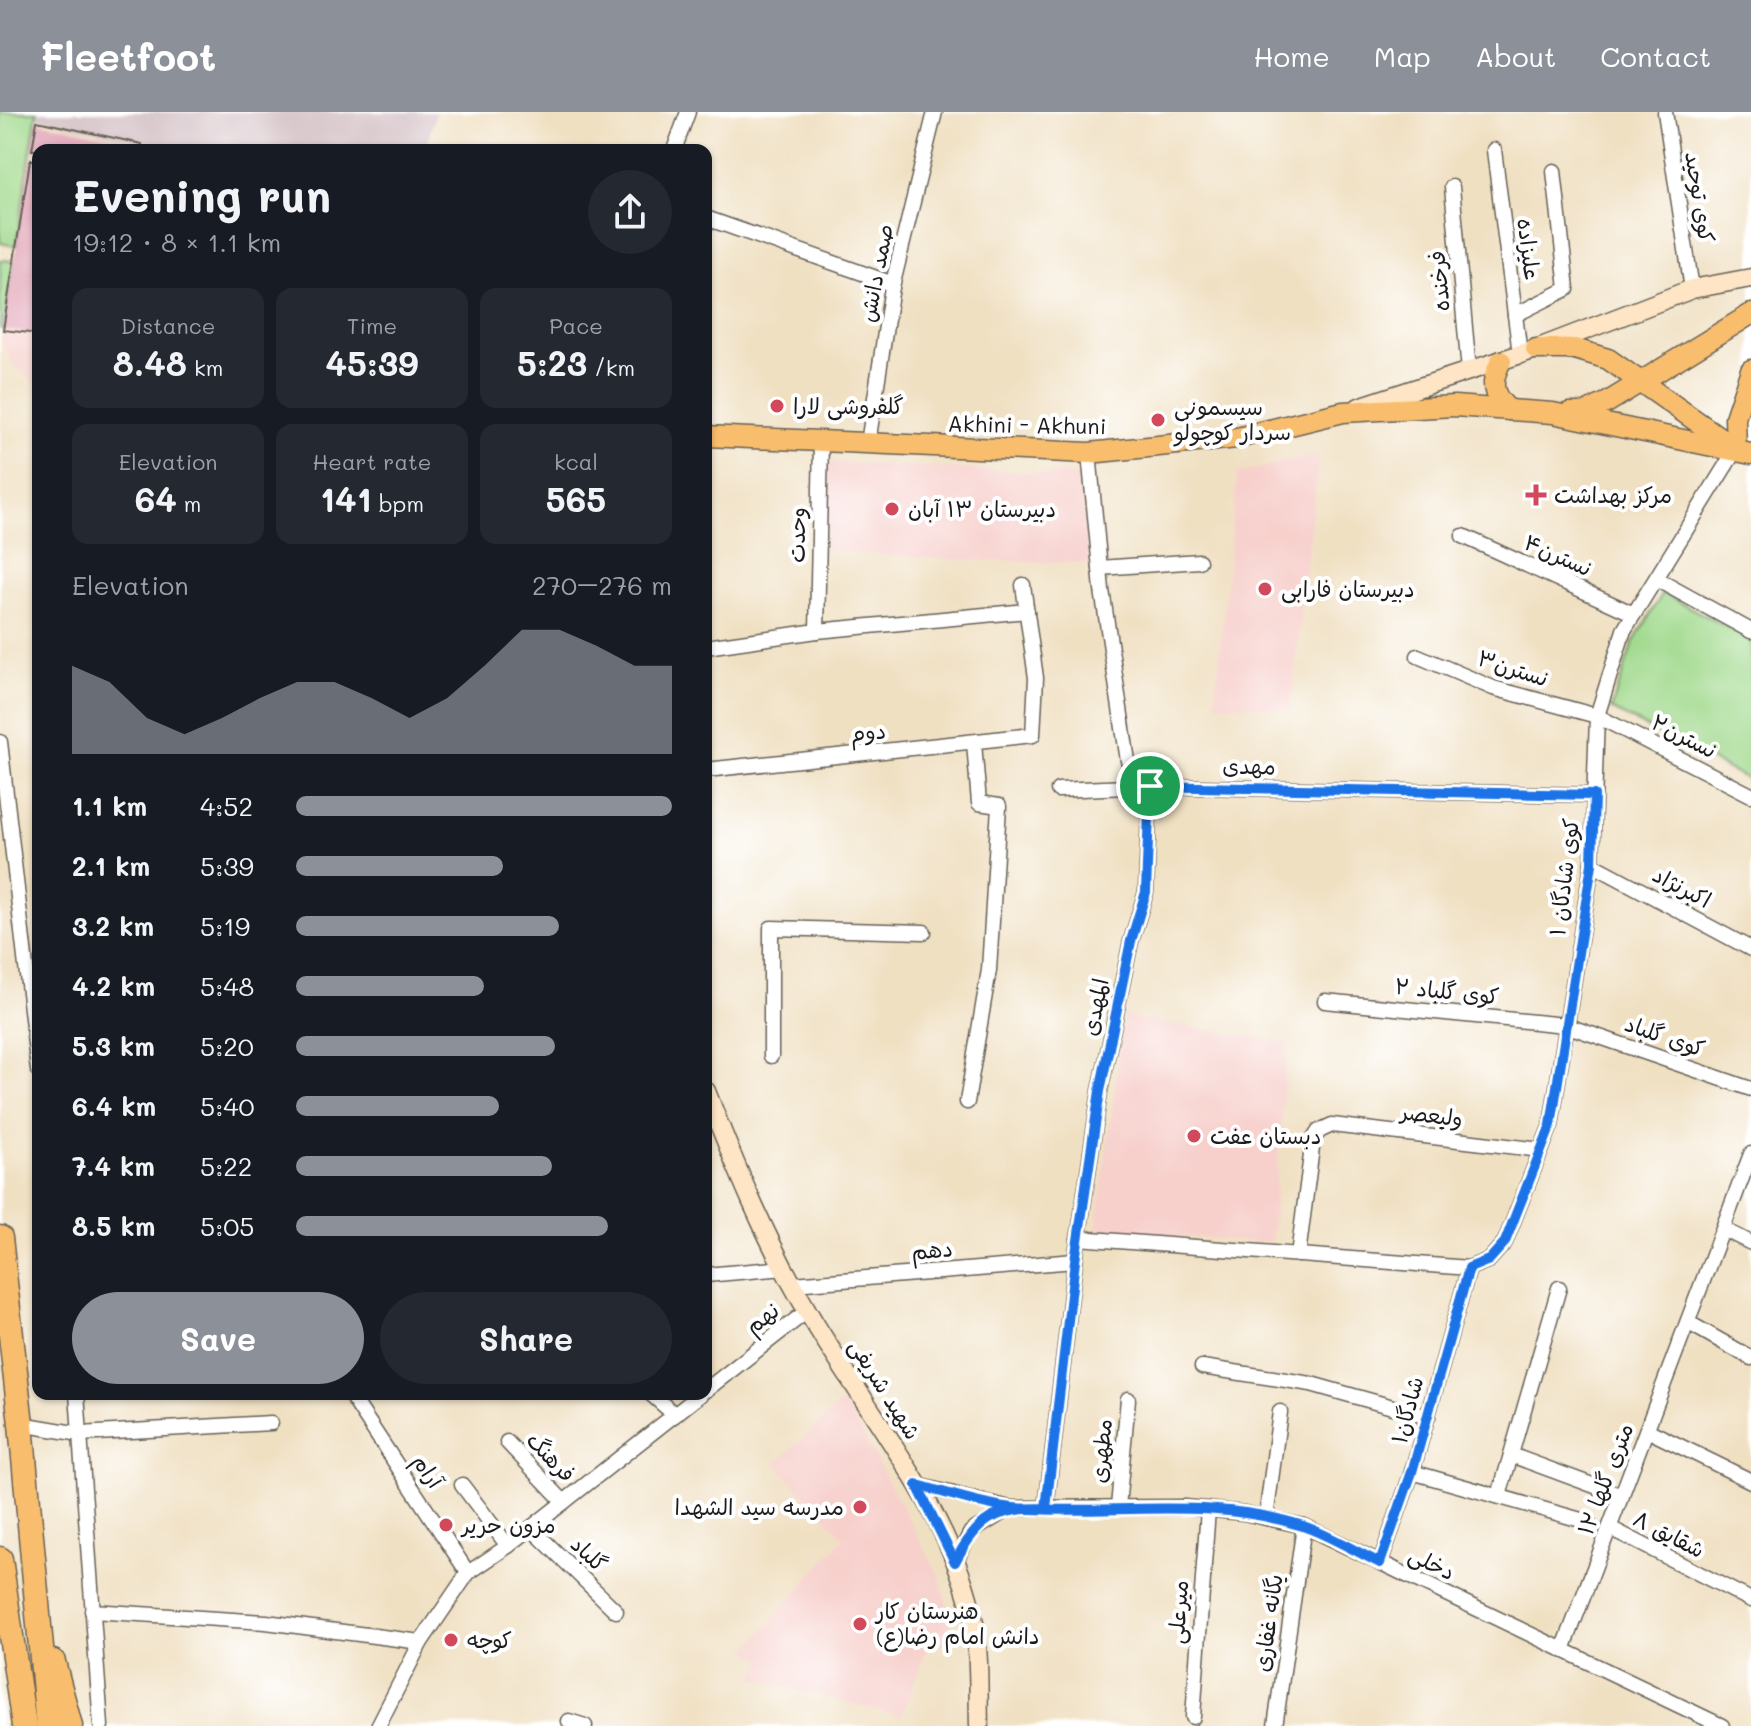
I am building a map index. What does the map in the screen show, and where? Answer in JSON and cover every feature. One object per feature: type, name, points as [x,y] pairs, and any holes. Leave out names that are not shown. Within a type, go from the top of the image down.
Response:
[{"type":"highway","points":[[0,1238],[21,1424],[48,1726]]},
{"type":"highway","points":[[0,1559],[24,1726]]},
{"type":"highway","points":[[37,1602],[70,1726]]},
{"type":"highway","points":[[5,1605],[7,1726]]},
{"type":"main road","points":[[1343,412],[1519,355],[1692,289],[1751,278]]},
{"type":"main road","points":[[1553,413],[1585,413],[1751,314]]},
{"type":"main road","points":[[1509,410],[1497,400],[1493,387],[1519,355],[1575,349],[1608,359],[1744,452]]},
{"type":"main road","points":[[1744,452],[1735,418],[1751,370]]},
{"type":"main road","name":"Akhini - Akhuni","points":[[712,436],[1089,453],[1237,438],[1343,412],[1454,406],[1553,413]]},
{"type":"main road","points":[[1553,413],[1697,445],[1744,452]]},
{"type":"main road","name":"شهید شریفی","points":[[712,1104],[807,1311],[917,1485],[955,1562],[974,1623],[979,1726]]},
{"type":"street","points":[[676,144],[688,112]]},
{"type":"street","name":"صمد دانش","points":[[868,443],[892,287],[935,112]]},
{"type":"street","name":"کوی توحید","points":[[1665,112],[1692,289]]},
{"type":"street","name":"علیزاده","points":[[1494,150],[1519,355]]},
{"type":"street","points":[[1515,315],[1567,289],[1554,171]]},
{"type":"street","name":"فرخنده","points":[[1452,187],[1469,371]]},
{"type":"street","points":[[712,220],[885,281],[892,287]]},
{"type":"street","name":"وحدت","points":[[817,631],[821,441]]},
{"type":"street","name":"کوی شادگان ۱","points":[[1469,1268],[1489,1260],[1505,1242],[1551,1125],[1592,864],[1597,716],[1624,630],[1744,452]]},
{"type":"street","points":[[1089,453],[1100,568],[1128,761],[1150,786]]},
{"type":"street","name":"نسترن۴","points":[[1463,536],[1634,614]]},
{"type":"street","points":[[1100,568],[1199,561]]},
{"type":"street","points":[[1656,579],[1751,631]]},
{"type":"street","points":[[712,646],[817,631],[1027,611],[1023,585]]},
{"type":"street","name":"دوم","points":[[712,769],[1033,735],[1036,678],[1027,611]]},
{"type":"street","name":"نسترن۳","points":[[1418,656],[1493,688],[1597,716]]},
{"type":"street","name":"نسترن۲","points":[[1597,716],[1751,795]]},
{"type":"street","points":[[0,742],[32,1018]]},
{"type":"street","points":[[967,1102],[989,970],[999,806],[979,803],[974,743]]},
{"type":"street","name":"مهدی","points":[[1058,790],[1150,786],[1594,795]]},
{"type":"street","name":"المهدی","points":[[1046,1508],[1075,1261],[1100,1091],[1131,941],[1146,892],[1150,786]]},
{"type":"street","name":"اکبرنژاد","points":[[1592,864],[1751,949]]},
{"type":"street","points":[[771,1056],[771,928],[924,932]]},
{"type":"street","name":"کوی گلباد ۲","points":[[1325,1001],[1565,1025]]},
{"type":"street","name":"کوی گلباد","points":[[1565,1025],[1751,1089]]},
{"type":"street","name":"ولیعصر","points":[[1298,1255],[1313,1140],[1319,1131],[1332,1125],[1541,1150]]},
{"type":"street","name":"۱۲ متری گلها","points":[[1563,1650],[1751,1154]]},
{"type":"street","points":[[1723,1229],[1751,1243]]},
{"type":"street","points":[[1078,1238],[1469,1268]]},
{"type":"street","name":"دهم","points":[[712,1275],[789,1276],[1075,1261]]},
{"type":"street","name":"شادگان۱","points":[[1380,1563],[1412,1472],[1469,1268]]},
{"type":"street","points":[[1499,1496],[1559,1288]]},
{"type":"street","name":"نهم","points":[[712,1385],[807,1311]]},
{"type":"street","points":[[1689,1323],[1751,1358]]},
{"type":"street","points":[[1202,1367],[1311,1384],[1428,1417]]},
{"type":"street","name":"مطهری","points":[[1118,1507],[1128,1399]]},
{"type":"street","points":[[77,1400],[101,1726]]},
{"type":"street","name":"آرام","points":[[354,1400],[468,1573]]},
{"type":"street","points":[[658,1400],[675,1415]]},
{"type":"street","points":[[378,1726],[421,1642],[468,1573],[508,1546],[694,1400]]},
{"type":"street","points":[[1266,1518],[1280,1412]]},
{"type":"street","points":[[21,1424],[80,1434],[271,1423]]},
{"type":"street","points":[[1647,1430],[1751,1481]]},
{"type":"street","name":"فرهنگ","points":[[507,1442],[564,1502]]},
{"type":"street","points":[[1511,1455],[1622,1496]]},
{"type":"street","points":[[1412,1472],[1588,1522]]},
{"type":"street","points":[[462,1485],[508,1546]]},
{"type":"street","name":"دخلی","points":[[917,1485],[1010,1508],[1208,1509],[1304,1526],[1722,1726]]},
{"type":"street","points":[[955,1562],[971,1532],[1010,1508]]},
{"type":"street","name":"میرعلی","points":[[1193,1717],[1208,1509]]},
{"type":"street","name":"یگانه غفاری","points":[[1275,1726],[1304,1526]]},
{"type":"street","name":"گلباد","points":[[531,1528],[616,1611]]},
{"type":"street","name":"شقایق ۸","points":[[1610,1528],[1751,1600]]},
{"type":"street","points":[[92,1611],[266,1622],[421,1642]]},
{"type":"street","points":[[569,1721],[585,1726]]},
{"type":"shaded area","points":[[37,112],[436,112],[427,144],[151,144],[36,118]]},
{"type":"shaded area","points":[[3,330],[32,333],[32,380],[13,364],[2,341]]},
{"type":"shaded area","name":"دبیرستان فارابی","points":[[1319,453],[1290,709],[1215,703],[1237,474]]},
{"type":"shaded area","points":[[827,462],[1081,475],[1090,563],[956,560],[825,550]]},
{"type":"shaded area","name":"دبستان عفت","points":[[1124,1016],[1288,1043],[1271,1243],[1096,1230]]},
{"type":"shaded area","name":"هنرستان کار دانش امام رضا(ع)","points":[[844,1400],[939,1575],[948,1607],[954,1642],[927,1648],[901,1716],[753,1678],[763,1659],[747,1650],[844,1537],[775,1464]]},
{"type":"green space","points":[[0,112],[37,112],[16,246],[0,243]]},
{"type":"green space","points":[[0,260],[14,261],[3,330],[0,328]]},
{"type":"green space","points":[[1663,593],[1751,640],[1751,781],[1611,709],[1633,643]]},
{"type":"building","points":[[37,121],[142,144],[33,144]]},
{"type":"building","points":[[30,160],[32,160],[32,333],[3,330]]},
{"type":"place","name":"گلفروشی لارا","points":[[777,406]]},
{"type":"place","name":"سیسمونی سردار کوچولو","points":[[1158,420]]},
{"type":"place","name":"مرکز بهداشت","points":[[1536,495]]},
{"type":"place","name":"دبیرستان ۱۳ آبان","points":[[892,509]]},
{"type":"place","name":"دبیرستان فارابی","points":[[1265,589]]},
{"type":"place","name":"دبستان عفت","points":[[1194,1136]]},
{"type":"place","name":"مدرسه سید الشهدا","points":[[860,1507]]},
{"type":"place","name":"مزون حریر","points":[[446,1525]]},
{"type":"place","name":"هنرستان کار دانش امام رضا(ع)","points":[[860,1624]]},
{"type":"place","name":"کوچه","points":[[451,1640]]},
{"type":"route","points":[[1150,786],[1146,892],[1131,941],[1100,1091],[1075,1261],[1046,1508],[1010,1508],[971,1532],[955,1562],[917,1485],[1010,1508],[1046,1508],[1185,1507],[1244,1513],[1304,1526],[1380,1563],[1412,1472],[1469,1268],[1489,1260],[1505,1242],[1551,1125],[1592,864],[1594,795],[1150,786]]}]
